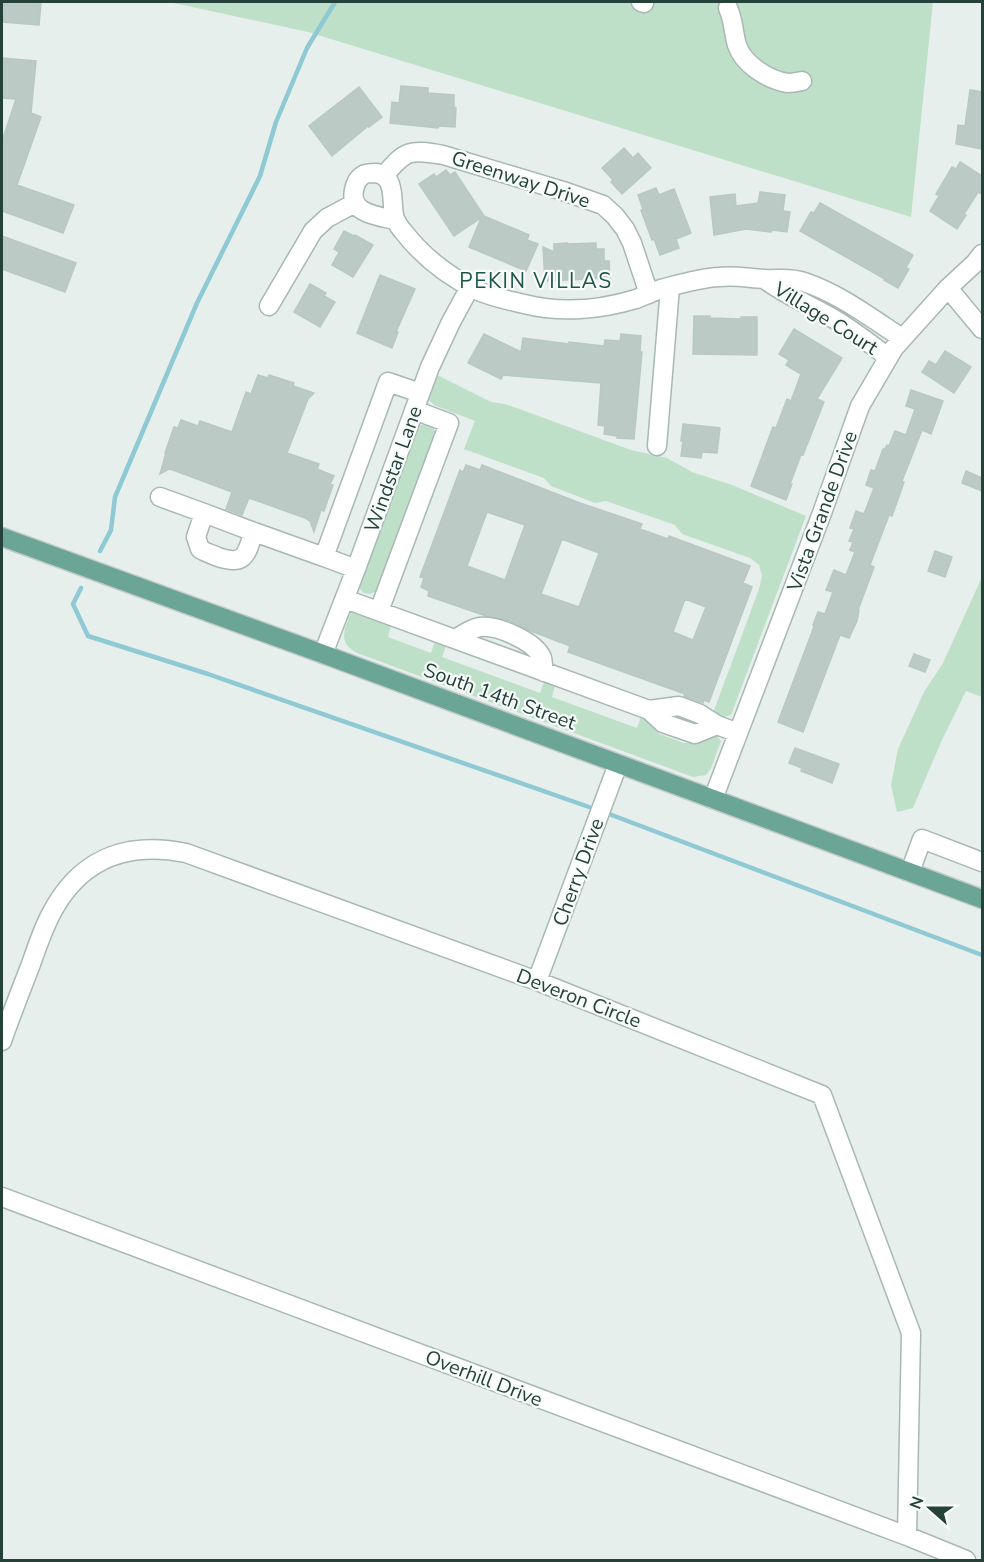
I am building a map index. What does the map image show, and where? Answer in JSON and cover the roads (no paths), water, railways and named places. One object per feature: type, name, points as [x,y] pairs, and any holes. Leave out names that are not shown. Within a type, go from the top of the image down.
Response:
[{"type":"main road","name":"South 14th Street","points":[[2,537],[910,872],[982,896]]},
{"type":"street","points":[[728,8],[737,44],[741,54],[750,64],[774,80],[790,83],[802,81]]},
{"type":"street","name":"Greenway Drive","points":[[384,176],[408,153],[425,151],[603,205],[615,216],[633,243],[649,294]]},
{"type":"street","points":[[379,173],[384,176],[391,186],[395,220],[366,212],[357,207],[355,203],[354,190],[363,175],[379,173]]},
{"type":"street","points":[[269,306],[313,231],[327,218],[355,203]]},
{"type":"street","name":"Village Court","points":[[395,220],[430,260],[470,287],[500,298],[546,309],[598,308],[629,301],[670,287],[719,276],[785,278],[802,281],[828,291],[902,339]]},
{"type":"street","name":"Vista Grande Drive","points":[[713,799],[822,513],[860,406],[888,357],[902,339],[982,254]]},
{"type":"street","name":"Village Court","points":[[764,279],[780,291],[837,321],[888,357]]},
{"type":"street","name":"Windstar Lane","points":[[323,654],[439,346],[470,287]]},
{"type":"street","points":[[657,446],[670,287]]},
{"type":"street","points":[[948,288],[982,329]]},
{"type":"street","points":[[324,557],[388,382],[449,423],[379,611]]},
{"type":"street","points":[[160,497],[356,569]]},
{"type":"street","points":[[204,513],[196,537],[200,549],[205,552],[231,561],[237,560],[248,550],[254,532]]},
{"type":"street","points":[[345,599],[649,710],[663,723],[695,734],[717,725],[738,733]]},
{"type":"street","name":"Cherry Drive","points":[[537,981],[618,764]]},
{"type":"street","points":[[910,872],[922,839],[982,862]]},
{"type":"street","name":"Deveron Circle","points":[[2,1041],[56,903],[77,878],[100,861],[124,851],[165,848],[186,853],[537,981],[822,1095],[911,1333],[907,1536]]},
{"type":"street","name":"Overhill Drive","points":[[2,1197],[966,1560]]},
{"type":"waterway","points":[[100,551],[111,530],[115,497],[197,303],[260,176],[276,122],[307,48],[335,2]]},
{"type":"waterway","points":[[81,588],[73,604],[88,636],[208,674],[589,807]]},
{"type":"waterway","points":[[609,814],[982,955]]},
{"type":"district","name":"PEKIN VILLAS","points":[[536,281]]}]
